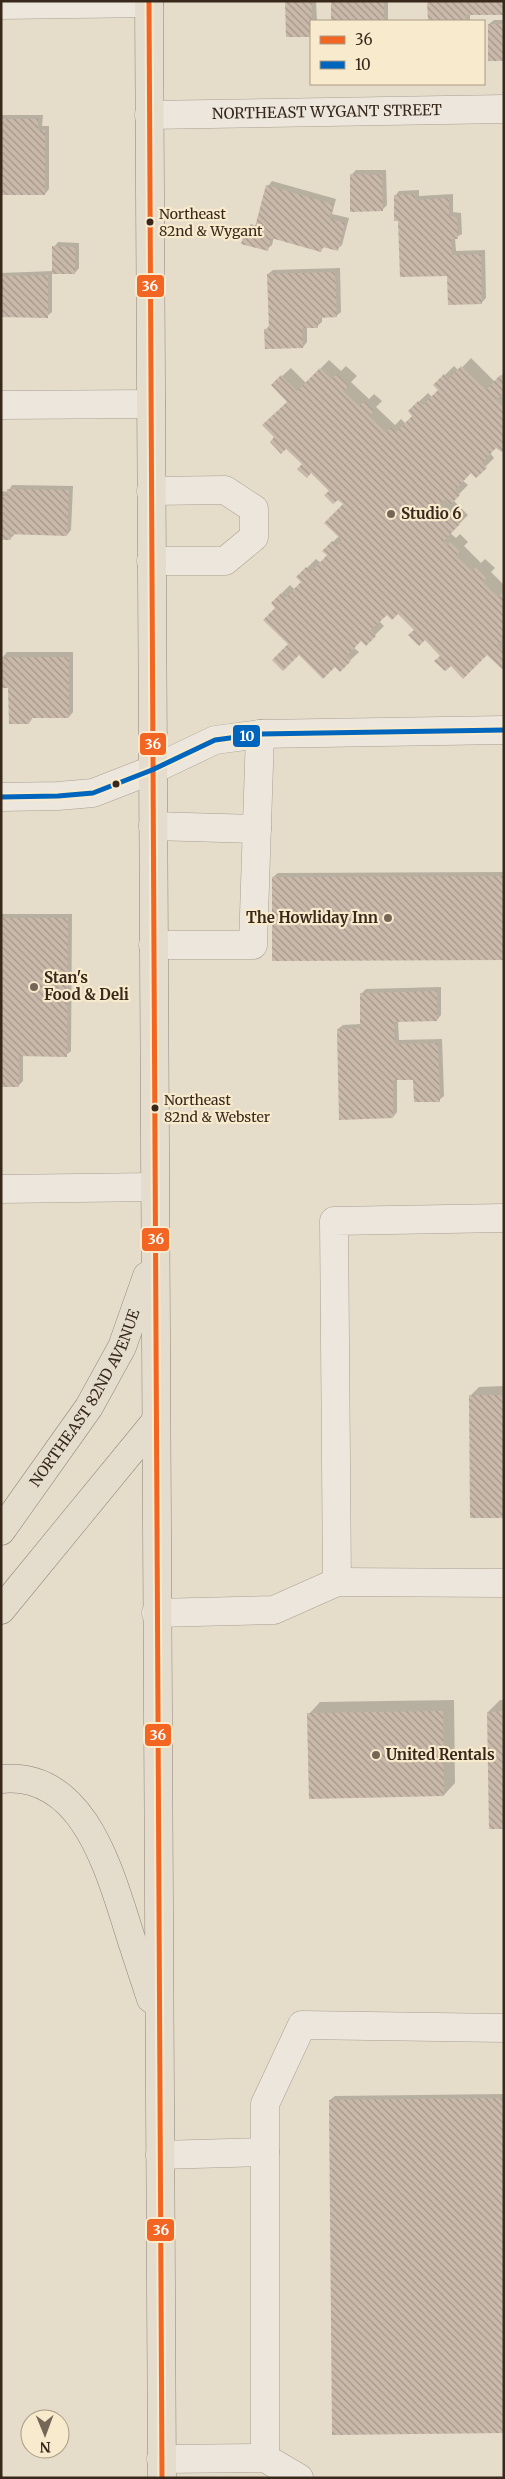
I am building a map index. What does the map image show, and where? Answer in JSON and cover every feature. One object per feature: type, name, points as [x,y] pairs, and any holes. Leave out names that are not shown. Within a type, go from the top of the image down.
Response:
[{"type":"main road","name":"NORTHEAST 82ND AVENUE","points":[[149,2],[154,1258],[162,2468]]},
{"type":"main road","name":"NORTHEAST 82ND AVENUE","points":[[1,1531],[89,1407],[122,1347],[154,1258]]},
{"type":"main road","points":[[1,1610],[156,1422]]},
{"type":"main road","points":[[1,1779],[12,1778],[34,1782],[58,1793],[76,1811],[90,1832],[109,1870],[159,2026]]},
{"type":"street","points":[[1,5],[149,2]]},
{"type":"street","name":"NORTHEAST WYGANT STREET","points":[[149,115],[504,109]]},
{"type":"street","points":[[1,406],[151,404]]},
{"type":"street","points":[[151,491],[225,490],[254,509],[254,537],[225,561],[151,561]]},
{"type":"street","points":[[1,797],[93,793],[152,770],[215,740],[260,734],[504,730]]},
{"type":"street","points":[[153,946],[253,945],[260,734]]},
{"type":"street","points":[[153,826],[257,828]]},
{"type":"street","points":[[1,1189],[154,1188]]},
{"type":"street","points":[[337,1582],[334,1221],[504,1218]]},
{"type":"street","points":[[156,1613],[274,1610],[337,1582],[504,1583]]},
{"type":"street","points":[[265,2458],[265,2104],[302,2025],[504,2028]]},
{"type":"street","points":[[160,2155],[265,2152]]},
{"type":"street","points":[[162,2468],[265,2458],[299,2478]]},
{"type":"building","points":[[285,1],[312,1],[310,37],[286,37]]},
{"type":"building","points":[[331,1],[384,1],[384,20],[331,20]]},
{"type":"building","points":[[427,1],[504,1],[504,15],[465,15],[466,20],[428,20]]},
{"type":"building","points":[[488,24],[504,24],[504,61],[488,61]]},
{"type":"building","points":[[1,119],[38,119],[38,130],[45,130],[45,195],[1,195]]},
{"type":"building","points":[[350,174],[382,175],[383,211],[350,212]]},
{"type":"building","points":[[266,185],[333,204],[329,218],[345,223],[338,251],[323,247],[321,252],[271,238],[268,251],[241,244],[246,228],[254,231]]},
{"type":"building","points":[[415,194],[415,200],[449,198],[449,216],[457,217],[458,239],[451,239],[452,255],[481,254],[482,304],[448,305],[447,276],[400,277],[398,221],[394,221],[394,195]]},
{"type":"building","points":[[52,246],[75,247],[75,274],[52,274]]},
{"type":"building","points":[[335,272],[337,317],[318,318],[318,328],[302,328],[303,348],[265,349],[264,329],[269,329],[267,274]]},
{"type":"building","points":[[48,275],[48,318],[1,317],[1,276]]},
{"type":"building","name":"Studio 6","points":[[461,366],[486,390],[500,375],[504,378],[504,392],[496,400],[504,407],[504,450],[502,452],[496,448],[482,463],[487,468],[476,478],[471,473],[455,490],[460,495],[450,505],[445,500],[440,504],[460,524],[443,542],[447,546],[450,542],[460,551],[456,556],[472,571],[476,567],[487,578],[482,581],[498,597],[502,593],[504,594],[504,638],[497,645],[504,651],[504,668],[502,669],[487,655],[463,679],[451,666],[445,671],[434,661],[440,656],[425,640],[419,646],[408,635],[414,630],[398,614],[392,620],[387,615],[371,630],[376,636],[366,646],[361,641],[346,657],[351,661],[340,672],[335,667],[323,679],[299,655],[283,671],[272,660],[288,644],[263,620],[275,608],[271,603],[281,593],[285,598],[301,582],[296,577],[306,567],[311,572],[327,555],[322,551],[332,541],[337,545],[342,540],[324,523],[343,504],[338,500],[333,504],[324,495],[329,491],[311,473],[307,478],[297,469],[302,464],[286,449],[281,454],[270,442],[274,437],[262,425],[287,402],[271,385],[281,375],[297,391],[320,368],[331,379],[337,374],[349,386],[343,391],[359,406],[365,401],[374,411],[369,416],[386,433],[391,427],[396,432],[412,416],[408,411],[418,401],[423,405],[438,390],[433,385],[444,374],[449,379]]},
{"type":"building","points":[[7,489],[69,490],[67,536],[10,534],[11,540],[1,540],[1,496],[6,496]]},
{"type":"building","points":[[1,657],[69,657],[69,718],[29,718],[29,724],[9,724],[8,688],[1,688]]},
{"type":"building","name":"The Howliday Inn","points":[[504,876],[504,960],[272,961],[272,877]]},
{"type":"building","name":"Stan's Food & Deli","points":[[1,918],[68,918],[67,1057],[19,1056],[19,1087],[1,1087]]},
{"type":"building","points":[[437,991],[437,1021],[394,1022],[395,1044],[438,1043],[440,1102],[414,1102],[413,1080],[393,1080],[393,1118],[339,1120],[337,1029],[360,1028],[360,993]]},
{"type":"building","points":[[469,1395],[504,1395],[504,1518],[470,1518]]},
{"type":"building","name":"United Rentals","points":[[443,1711],[444,1796],[309,1799],[307,1713]]},
{"type":"building","points":[[504,1711],[504,1829],[489,1829],[487,1712]]},
{"type":"building","points":[[504,2098],[504,2433],[332,2435],[329,2100]]},
{"type":"transit line","name":"36","points":[[149,1],[162,2478]]},
{"type":"transit line","name":"10","points":[[1,797],[93,793],[152,770],[215,740],[260,734],[504,730]]},
{"type":"place","name":"Northeast 82nd & Wygant","points":[[150,222]]},
{"type":"place","name":"Studio 6","points":[[391,514]]},
{"type":"place","name":"The Howliday Inn","points":[[388,918]]},
{"type":"place","name":"Stan's Food & Deli","points":[[34,987]]},
{"type":"place","name":"Northeast 82nd & Webster","points":[[155,1108]]},
{"type":"place","name":"United Rentals","points":[[376,1755]]}]
